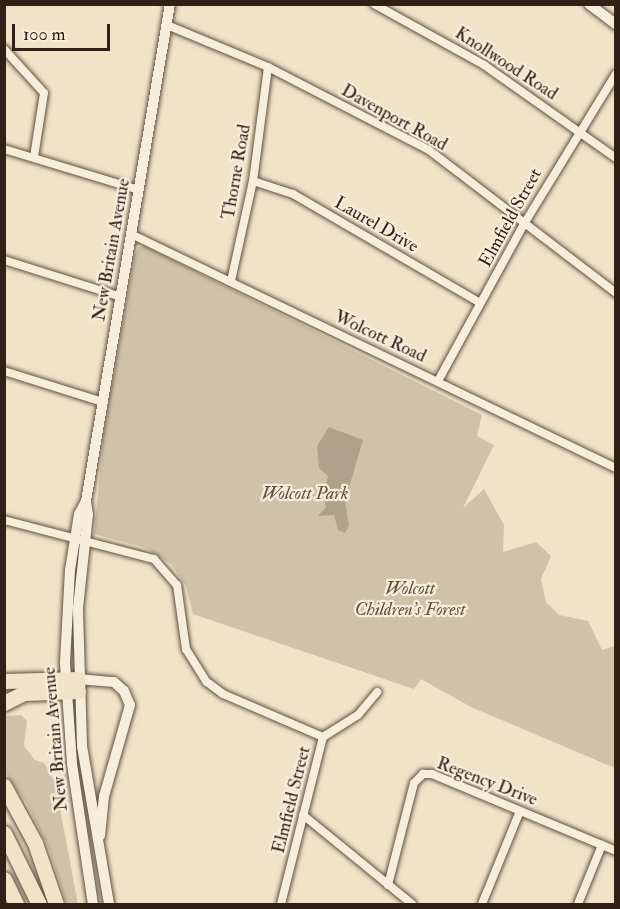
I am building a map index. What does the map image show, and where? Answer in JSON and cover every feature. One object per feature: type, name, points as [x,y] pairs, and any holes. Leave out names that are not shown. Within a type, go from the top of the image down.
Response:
[{"type":"highway","points":[[4,681],[72,685]]},
{"type":"highway","points":[[4,703],[24,693],[72,685]]},
{"type":"highway","points":[[4,786],[40,855],[56,904]]},
{"type":"highway","points":[[4,833],[39,904]]},
{"type":"highway","points":[[4,879],[16,904]]},
{"type":"main road","name":"New Britain Avenue","points":[[93,904],[72,764],[72,685],[67,608],[170,4]]},
{"type":"main road","points":[[589,4],[615,24]]},
{"type":"main road","points":[[72,685],[111,681],[123,689],[130,703],[129,718],[104,796],[99,857]]},
{"type":"main road","name":"New Britain Avenue","points":[[72,685],[99,857],[109,904]]},
{"type":"street","name":"Knollwood Road","points":[[374,4],[492,70],[615,158]]},
{"type":"street","name":"Davenport Road","points":[[167,25],[268,67],[429,150],[615,293]]},
{"type":"street","points":[[4,49],[44,93],[34,157]]},
{"type":"street","name":"Thorne Road","points":[[231,281],[253,181],[268,67]]},
{"type":"street","name":"Elmfield Street","points":[[438,381],[577,132],[615,74]]},
{"type":"street","points":[[4,148],[139,190]]},
{"type":"street","name":"Laurel Drive","points":[[253,181],[293,194],[480,303]]},
{"type":"street","name":"Wolcott Road","points":[[131,234],[615,468]]},
{"type":"street","points":[[4,260],[121,297]]},
{"type":"street","points":[[4,371],[103,402]]},
{"type":"street","points":[[4,520],[80,541],[140,553],[163,565],[180,593],[186,649],[207,682],[224,694],[323,737]]},
{"type":"street","name":"Elmfield Street","points":[[281,904],[323,737],[358,715],[377,692]]},
{"type":"street","name":"Regency Drive","points":[[388,885],[414,783],[423,774],[615,851]]},
{"type":"street","points":[[482,904],[520,811]]},
{"type":"street","points":[[303,815],[412,904]]},
{"type":"street","points":[[578,904],[603,845]]},
{"type":"green space","name":"Wolcott Park","points":[[145,246],[482,415],[477,436],[494,445],[463,508],[484,489],[504,525],[503,552],[536,542],[551,556],[541,579],[546,602],[559,615],[588,621],[602,650],[615,646],[615,768],[471,707],[421,679],[414,689],[193,614],[186,586],[171,564],[146,548],[94,534],[104,432],[135,254],[139,247]]},
{"type":"green space","points":[[21,715],[27,721],[24,746],[35,760],[44,763],[55,782],[78,904],[67,904],[48,847],[26,802],[5,773],[5,716]]},
{"type":"shaded area","points":[[329,427],[363,440],[345,501],[349,526],[345,533],[338,530],[334,515],[318,516],[326,507],[324,495],[328,476],[319,468],[317,446]]},
{"type":"park label","name":"Wolcott Children's Forest","points":[[410,600]]}]
